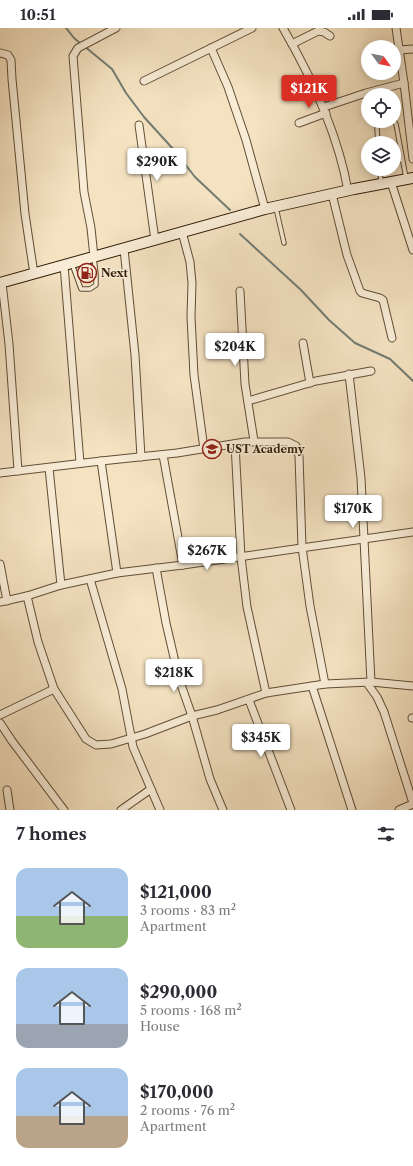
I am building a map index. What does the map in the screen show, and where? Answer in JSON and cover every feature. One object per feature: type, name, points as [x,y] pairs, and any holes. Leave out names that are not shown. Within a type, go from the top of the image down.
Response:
[{"type":"main road","points":[[1,283],[275,206],[348,190],[409,179]]},
{"type":"street","points":[[94,257],[81,162],[74,56],[78,48],[116,28]]},
{"type":"street","points":[[144,81],[252,28]]},
{"type":"street","points":[[282,28],[292,44],[325,110],[341,160],[348,190]]},
{"type":"street","points":[[396,28],[398,40]]},
{"type":"street","points":[[292,44],[318,31],[324,32],[330,36]]},
{"type":"street","points":[[211,48],[228,87],[246,140],[265,209]]},
{"type":"street","points":[[401,50],[413,49]]},
{"type":"street","points":[[0,53],[8,55],[12,63],[12,79],[25,214],[34,274]]},
{"type":"street","points":[[401,63],[411,120],[413,159]]},
{"type":"street","points":[[299,123],[325,110],[366,93],[404,83]]},
{"type":"street","points":[[139,125],[155,240]]},
{"type":"street","points":[[386,183],[413,250]]},
{"type":"street","points":[[332,194],[347,255],[360,291],[383,300],[392,338]]},
{"type":"street","points":[[182,232],[191,269],[191,317],[194,375],[204,449]]},
{"type":"street","points":[[124,249],[135,355],[141,457]]},
{"type":"street","points":[[68,264],[80,463]]},
{"type":"street","points":[[1,283],[9,344],[18,471]]},
{"type":"street","points":[[240,291],[245,384],[254,441]]},
{"type":"street","points":[[303,343],[310,383]]},
{"type":"street","points":[[248,401],[310,383],[349,374],[371,371]]},
{"type":"street","points":[[349,374],[361,478],[369,682],[384,712],[413,804],[399,810]]},
{"type":"street","points":[[0,473],[163,455],[254,441],[288,442],[296,446],[299,456],[302,547],[310,606],[325,684]]},
{"type":"street","points":[[235,444],[241,557],[247,607],[266,693]]},
{"type":"street","points":[[163,455],[183,565]]},
{"type":"street","points":[[100,461],[117,573]]},
{"type":"street","points":[[49,468],[61,585]]},
{"type":"street","points":[[0,564],[3,602],[61,585],[117,573],[413,532]]},
{"type":"street","points":[[156,568],[166,623],[180,679],[210,779],[223,810]]},
{"type":"street","points":[[90,579],[122,689],[133,747],[160,810]]},
{"type":"street","points":[[27,596],[38,642],[54,689],[86,739],[96,745],[111,744],[131,738],[192,716],[249,700],[266,693],[325,684],[369,682],[413,686]]},
{"type":"street","points":[[312,686],[352,810]]},
{"type":"street","points":[[0,715],[54,689]]},
{"type":"street","points":[[249,700],[291,810]]},
{"type":"street","points":[[0,723],[64,810]]},
{"type":"street","points":[[121,810],[150,789]]},
{"type":"street","points":[[7,790],[10,810]]},
{"type":"lane","points":[[397,128],[402,160],[409,179]]},
{"type":"lane","points":[[383,176],[386,183]]},
{"type":"lane","points":[[275,206],[284,243]]},
{"type":"lane","points":[[68,264],[81,289],[90,289],[96,285],[94,257]]},
{"type":"waterway","points":[[66,28],[81,44]]},
{"type":"waterway","points":[[84,46],[112,69],[126,93],[144,117],[174,150],[195,177],[230,210]]},
{"type":"waterway","points":[[240,234],[301,290],[329,320],[355,343],[390,359],[413,381]]},
{"type":"place","name":"Next","points":[[87,273]]},
{"type":"place","name":"UST Academy","points":[[212,449]]}]
